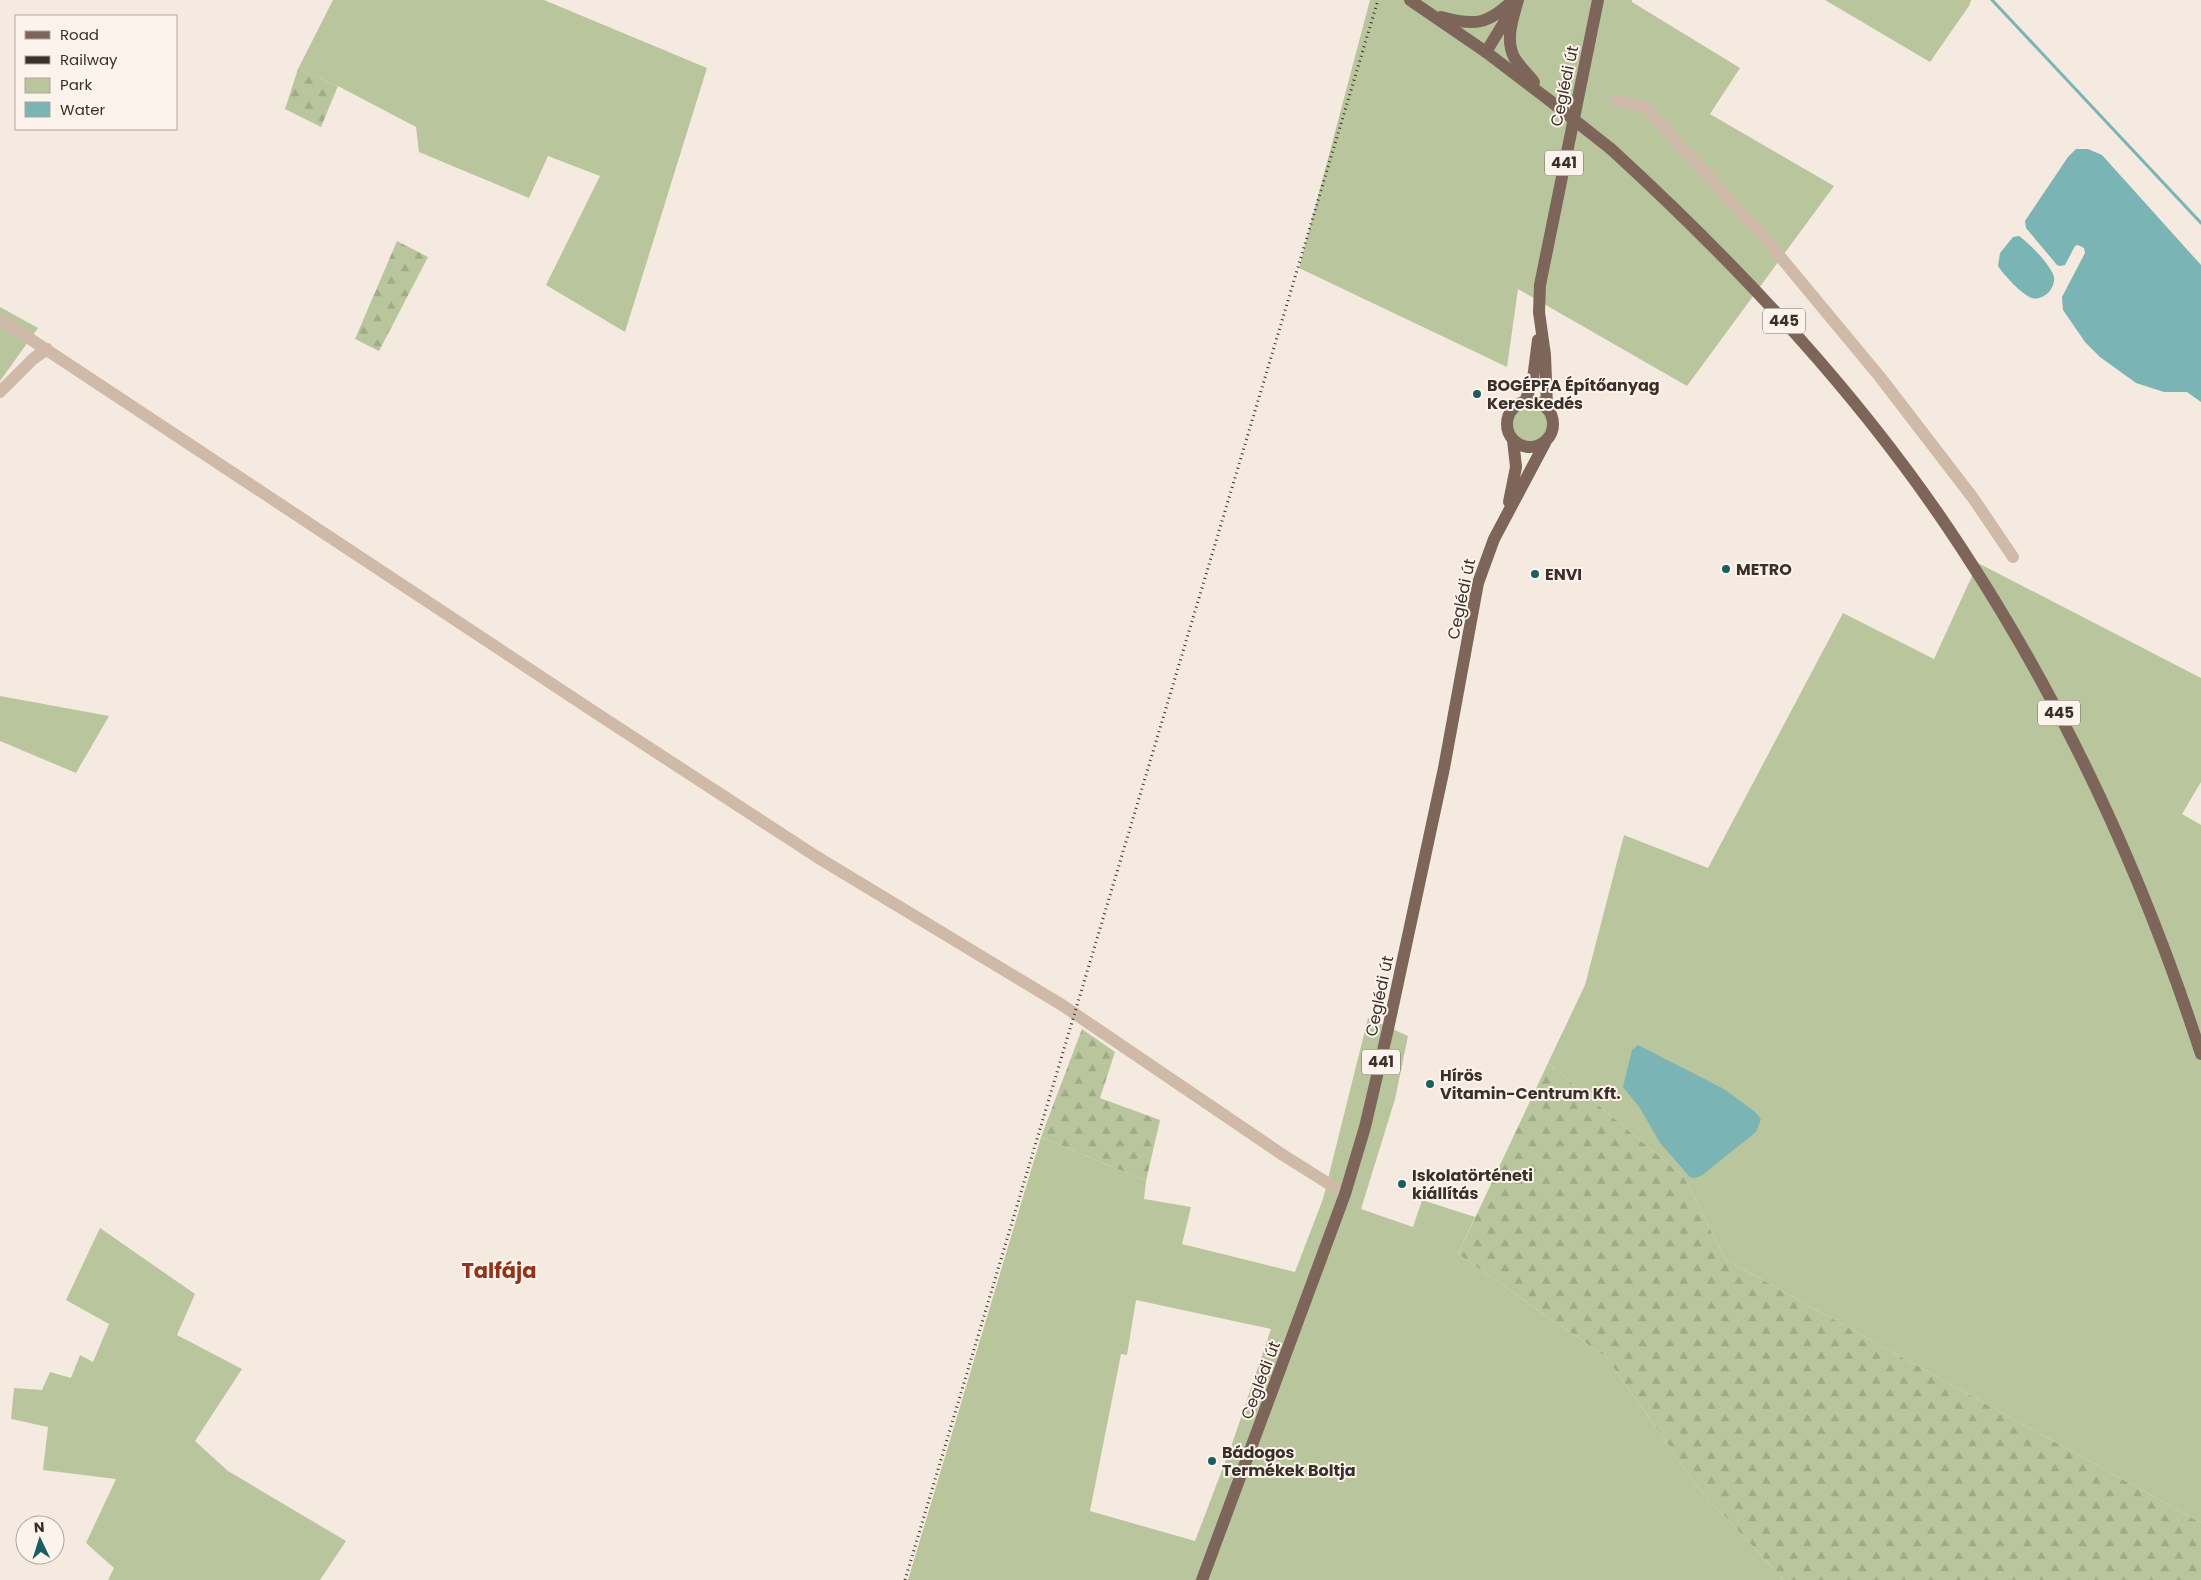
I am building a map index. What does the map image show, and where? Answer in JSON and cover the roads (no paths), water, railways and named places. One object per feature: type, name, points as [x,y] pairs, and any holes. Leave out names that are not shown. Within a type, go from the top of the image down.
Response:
[{"type":"main road","name":"445","points":[[1410,0],[1486,52],[1547,98],[1611,149],[1654,189],[1743,276],[1796,334],[1856,405],[1899,460],[1961,547],[2012,628],[2091,774],[2133,867],[2159,931],[2201,1054]]},
{"type":"main road","points":[[1435,16],[1466,24],[1482,22],[1500,13],[1516,0]]},
{"type":"main road","points":[[1486,52],[1516,0]]},
{"type":"main road","points":[[1516,0],[1510,42],[1514,58],[1547,98]]},
{"type":"main road","name":"Ceglédi út","points":[[1524,402],[1533,379],[1540,327],[1540,286],[1598,0]]},
{"type":"main road","name":"Ceglédi út","points":[[1540,327],[1545,355],[1547,406]]},
{"type":"main road","points":[[1524,402],[1536,402],[1547,406]]},
{"type":"main road","name":"441","points":[[1513,440],[1508,431],[1507,421],[1510,412],[1524,402]]},
{"type":"main road","name":"441","points":[[1545,443],[1552,434],[1554,424],[1547,406]]},
{"type":"main road","points":[[1513,440],[1517,444],[1529,448],[1545,443]]},
{"type":"main road","name":"Ceglédi út","points":[[1503,520],[1516,466],[1513,440]]},
{"type":"main road","name":"Ceglédi út","points":[[1202,1580],[1346,1194],[1368,1117],[1390,1020],[1444,768],[1478,584],[1486,558],[1503,520],[1545,443]]},
{"type":"street","points":[[1616,100],[1644,107],[1763,236],[1885,384],[1973,498],[2013,556]]},
{"type":"street","points":[[0,319],[817,857],[1062,1005],[1283,1156],[1346,1194]]},
{"type":"street","points":[[0,392],[47,349]]},
{"type":"water","points":[[2076,149],[2088,149],[2102,155],[2201,265],[2201,402],[2187,392],[2164,392],[2136,383],[2100,357],[2085,342],[2063,310],[2062,297],[2085,253],[2084,248],[2078,245],[2075,246],[2065,265],[2057,265],[2026,228],[2025,221],[2068,157]]},
{"type":"water","points":[[2019,236],[2034,249],[2054,277],[2054,283],[2050,290],[2046,295],[2039,298],[2032,298],[2023,293],[1998,266],[2000,253],[2013,237]]},
{"type":"water","points":[[1638,1045],[1724,1089],[1754,1111],[1761,1119],[1756,1132],[1701,1176],[1690,1177],[1660,1143],[1640,1108],[1623,1087],[1632,1050]]},
{"type":"waterway","points":[[1992,0],[2201,223]]},
{"type":"railway","points":[[905,1580],[1378,0]]},
{"type":"place","name":"BOGÉPFA Építőanyag Kereskedés","points":[[1477,394]]},
{"type":"place","name":"METRO","points":[[1726,569]]},
{"type":"place","name":"ENVI","points":[[1535,574]]},
{"type":"place","name":"Hírös Vitamin-Centrum Kft.","points":[[1430,1084]]},
{"type":"place","name":"Iskolatörténeti kiállítás","points":[[1402,1184]]},
{"type":"place","name":"Bádogos Termékek Boltja","points":[[1212,1461]]},
{"type":"district","name":"Talfája","points":[[499,1271]]}]
